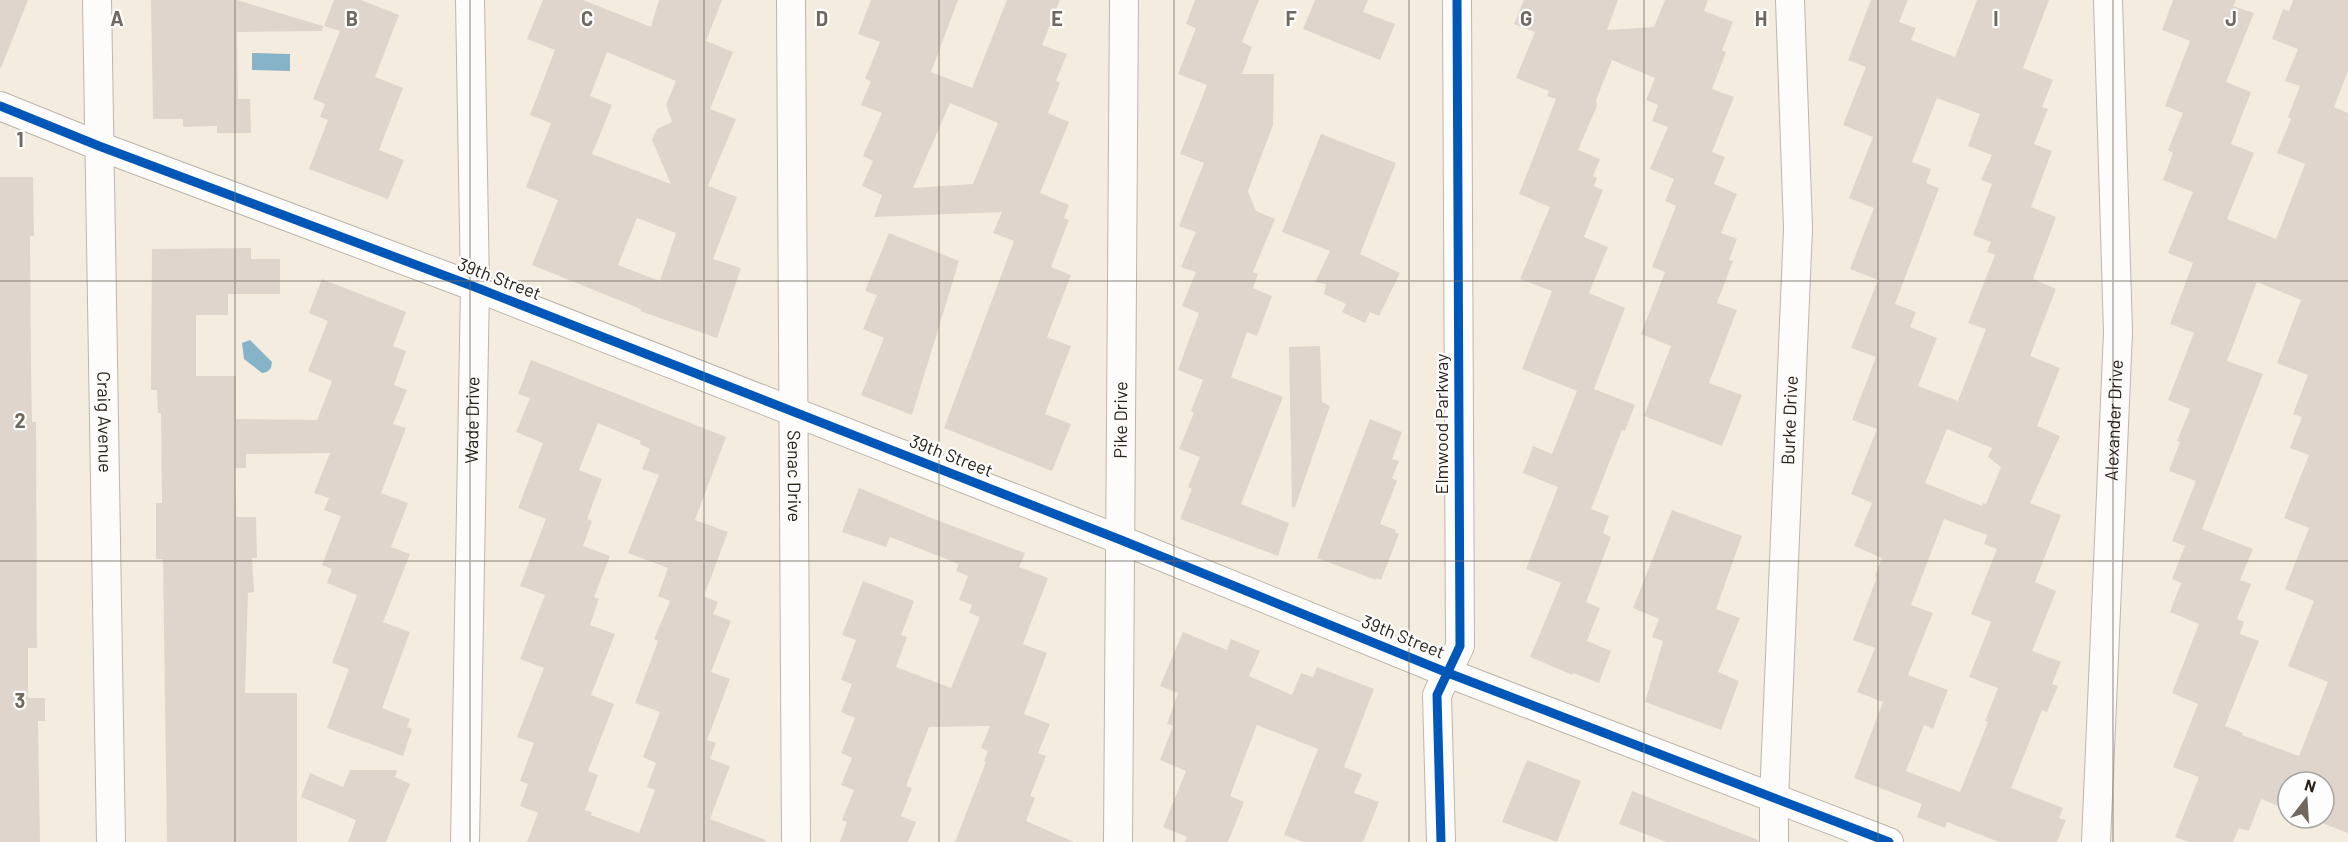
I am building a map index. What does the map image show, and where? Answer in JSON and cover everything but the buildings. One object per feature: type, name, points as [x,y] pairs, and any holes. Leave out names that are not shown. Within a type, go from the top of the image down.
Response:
[{"type":"street","name":"Craig Avenue","points":[[97,0],[111,842]]},
{"type":"street","name":"Wade Drive","points":[[465,842],[475,287],[470,0]]},
{"type":"street","name":"Senac Drive","points":[[791,0],[796,842]]},
{"type":"street","name":"Pike Drive","points":[[1118,842],[1124,0]]},
{"type":"street","name":"Elmwood Parkway","points":[[1441,842],[1437,695],[1460,646],[1457,0]]},
{"type":"street","name":"Burke Drive","points":[[1774,842],[1798,228],[1790,0]]},
{"type":"street","name":"Alexander Drive","points":[[2096,842],[2118,332],[2108,0]]},
{"type":"street","name":"39th Street","points":[[0,106],[99,146],[475,287],[1121,540],[1448,673],[1888,842]]},
{"type":"water","points":[[252,53],[290,54],[290,71],[252,70]]},
{"type":"water","points":[[250,340],[272,362],[267,372],[262,373],[244,359],[242,343]]},
{"type":"cycle path","points":[[1441,842],[1437,695],[1460,646],[1457,0]]},
{"type":"cycle path","points":[[0,106],[99,146],[475,287],[1121,540],[1448,673],[1889,842]]}]
